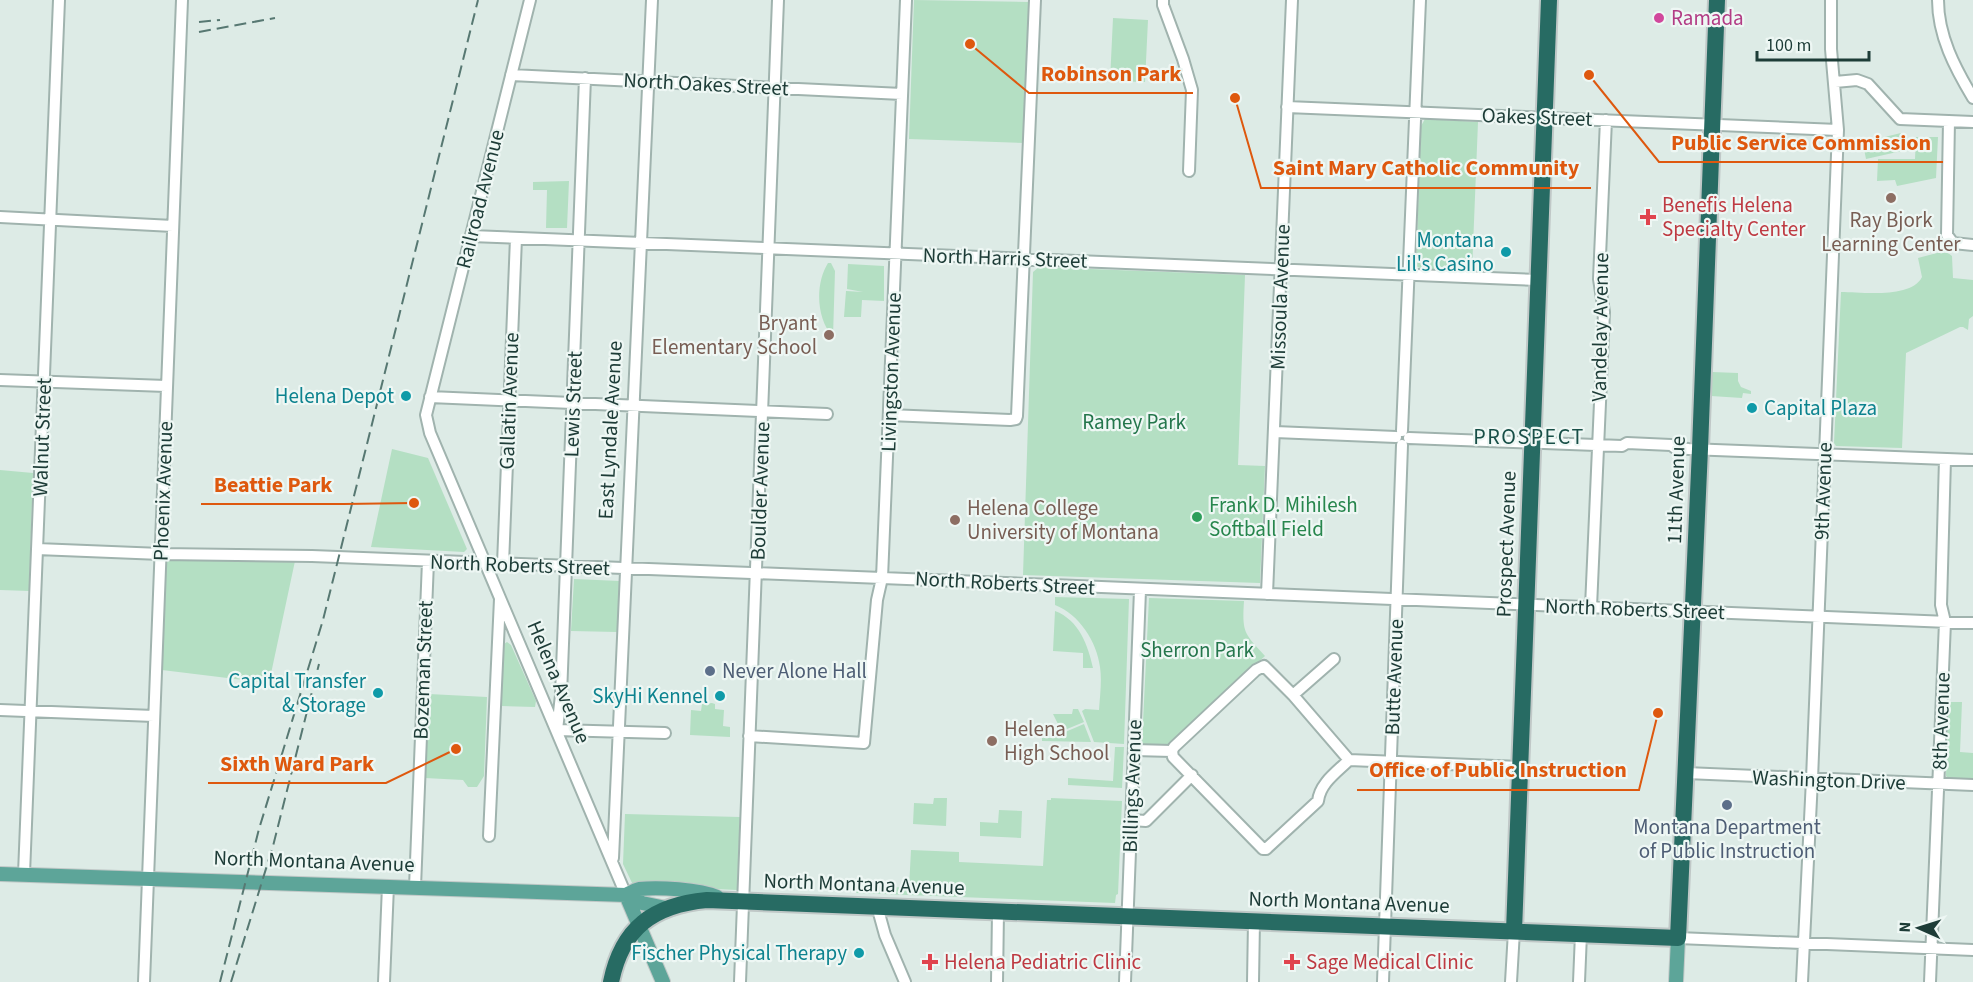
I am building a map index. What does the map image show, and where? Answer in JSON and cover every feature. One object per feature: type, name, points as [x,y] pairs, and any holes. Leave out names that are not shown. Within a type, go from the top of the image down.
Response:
[{"type":"highway","name":"Prospect Avenue","points":[[1514,931],[1549,0]]},
{"type":"highway","name":"11th Avenue","points":[[1678,938],[1717,0]]},
{"type":"highway","name":"North Montana Avenue","points":[[639,925],[648,917],[666,908],[688,902],[724,900],[1678,938]]},
{"type":"highway","points":[[611,982],[622,951],[639,925]]},
{"type":"main road","name":"North Montana Avenue","points":[[0,874],[626,895],[642,903],[666,908]]},
{"type":"main road","name":"North Montana Avenue","points":[[626,895],[637,889],[689,890],[714,895],[724,900]]},
{"type":"main road","name":"Helena Avenue","points":[[626,895],[663,982]]},
{"type":"main road","name":"11th Avenue","points":[[1676,982],[1678,938]]},
{"type":"street","name":"Walnut Street","points":[[24,874],[59,0]]},
{"type":"street","name":"Phoenix Avenue","points":[[144,982],[182,0]]},
{"type":"street","name":"Railroad Avenue","points":[[430,397],[530,0]]},
{"type":"street","name":"East Lyndale Avenue","points":[[613,861],[652,0]]},
{"type":"street","name":"Boulder Avenue","points":[[740,982],[778,0]]},
{"type":"street","name":"Livingston Avenue","points":[[749,736],[864,742],[877,600],[882,578],[906,0]]},
{"type":"street","points":[[889,415],[1016,419],[1035,0]]},
{"type":"street","points":[[1163,0],[1192,90],[1189,171]]},
{"type":"street","name":"Missoula Avenue","points":[[1267,594],[1292,0]]},
{"type":"street","name":"Butte Avenue","points":[[1383,982],[1420,0]]},
{"type":"street","name":"9th Avenue","points":[[1802,982],[1838,129],[1831,49],[1831,0]]},
{"type":"street","points":[[1938,0],[1944,40],[1973,98]]},
{"type":"street","name":"North Oakes Street","points":[[510,75],[902,94]]},
{"type":"street","name":"Lewis Street","points":[[557,730],[561,695],[567,567],[585,78]]},
{"type":"street","points":[[1835,82],[1857,80],[1868,84],[1900,118],[1973,122]]},
{"type":"street","points":[[1287,107],[1416,112]]},
{"type":"street","name":"Oakes Street","points":[[1416,112],[1838,129]]},
{"type":"street","name":"Vandelay Avenue","points":[[1591,607],[1604,312],[1599,279],[1606,120]]},
{"type":"street","points":[[1949,121],[1946,230],[1949,240],[1959,244],[1973,245]]},
{"type":"street","points":[[0,217],[172,226]]},
{"type":"street","name":"North Harris Street","points":[[471,236],[1538,280]]},
{"type":"street","name":"Gallatin Avenue","points":[[503,564],[516,238]]},
{"type":"street","points":[[0,380],[166,386]]},
{"type":"street","points":[[430,397],[826,414]]},
{"type":"street","name":"Helena Avenue","points":[[430,397],[426,415],[430,433],[626,895]]},
{"type":"street","points":[[1275,432],[1622,446],[1626,450],[1670,451],[1675,448],[1973,460]]},
{"type":"street","name":"8th Avenue","points":[[1930,982],[1945,622],[1941,605],[1946,459]]},
{"type":"street","name":"North Roberts Street","points":[[37,549],[160,554],[312,556],[626,568],[1973,623]]},
{"type":"street","name":"Bozeman Street","points":[[415,887],[428,561]]},
{"type":"street","name":"Billings Avenue","points":[[1125,982],[1140,590]]},
{"type":"street","points":[[489,836],[500,596]]},
{"type":"street","points":[[1293,695],[1334,659]]},
{"type":"street","points":[[1349,760],[1323,786],[1318,801],[1266,849],[1260,848],[1173,757],[1172,751],[1261,666],[1268,668],[1349,760],[1520,767]]},
{"type":"street","points":[[0,710],[154,716]]},
{"type":"street","points":[[557,730],[665,733]]},
{"type":"street","points":[[1134,750],[1172,751]]},
{"type":"street","name":"Washington Drive","points":[[1686,773],[1973,786]]},
{"type":"street","points":[[1131,820],[1146,821],[1192,775]]},
{"type":"street","points":[[384,982],[388,886]]},
{"type":"street","points":[[877,906],[885,935],[905,982]]},
{"type":"street","points":[[997,982],[998,912]]},
{"type":"street","points":[[1253,982],[1254,921]]},
{"type":"street","name":"Prospect Avenue","points":[[1512,982],[1514,931]]},
{"type":"street","points":[[1579,982],[1581,934]]},
{"type":"street","name":"North Montana Avenue","points":[[1678,938],[1973,950]]},
{"type":"green space","points":[[914,0],[1029,2],[1024,143],[909,139]]},
{"type":"green space","points":[[1113,18],[1148,20],[1145,82],[1110,81]]},
{"type":"green space","points":[[1425,119],[1478,122],[1472,272],[1422,269],[1416,266],[1421,126]]},
{"type":"green space","points":[[1901,133],[1906,150],[1866,159],[1864,142]]},
{"type":"green space","points":[[1916,137],[1938,137],[1936,178],[1897,186],[1895,180],[1877,181],[1878,159],[1915,159]]},
{"type":"green space","points":[[569,181],[567,228],[546,228],[547,190],[533,190],[533,182]]},
{"type":"green space","points":[[1937,253],[1948,253],[1952,256],[1953,278],[1973,280],[1973,316],[1969,319],[1968,330],[1960,327],[1906,353],[1902,448],[1836,446],[1834,443],[1841,292],[1885,293],[1908,289],[1922,277],[1918,258]]},
{"type":"green space","points":[[828,263],[831,263],[835,271],[833,337],[823,320],[819,301],[821,281]]},
{"type":"green space","points":[[848,264],[884,266],[884,301],[862,300],[861,317],[844,317],[846,291],[863,292],[847,289]]},
{"type":"green space","name":"Ramey Park","points":[[1039,267],[1245,275],[1238,465],[1265,466],[1260,583],[1023,575],[1033,272]]},
{"type":"green space","points":[[1712,372],[1738,373],[1741,387],[1751,391],[1751,394],[1743,393],[1742,398],[1711,396]]},
{"type":"green space","points":[[392,449],[428,458],[467,549],[464,552],[371,547]]},
{"type":"green space","points":[[0,470],[33,473],[29,591],[0,590]]},
{"type":"green space","points":[[170,558],[295,561],[269,683],[162,670],[166,563]]},
{"type":"green space","points":[[574,579],[620,581],[617,632],[571,631]]},
{"type":"green space","points":[[1055,597],[1129,599],[1124,744],[1094,742],[1082,711],[1085,709],[1099,710],[1101,677],[1098,658],[1085,630],[1072,615],[1055,605]]},
{"type":"green space","name":"Sherron Park","points":[[1149,598],[1244,601],[1243,620],[1246,632],[1265,656],[1165,747],[1145,746],[1142,743]]},
{"type":"green space","points":[[1055,611],[1070,620],[1081,634],[1093,668],[1083,668],[1083,653],[1053,651]]},
{"type":"green space","points":[[507,642],[511,645],[536,701],[535,707],[501,706],[504,644]]},
{"type":"green space","points":[[429,694],[487,697],[484,776],[477,787],[468,787],[463,780],[425,778]]},
{"type":"green space","points":[[1948,702],[1962,702],[1960,752],[1973,753],[1973,780],[1950,779],[1946,776]]},
{"type":"green space","points":[[702,704],[715,704],[715,709],[724,710],[723,726],[730,727],[730,737],[690,735],[691,710],[701,711]]},
{"type":"green space","points":[[1073,709],[1078,709],[1084,722],[1050,736],[1049,732],[1058,724],[1053,714],[1072,714]]},
{"type":"green space","points":[[1084,724],[1091,742],[1042,741],[1042,738],[1051,738]]},
{"type":"green space","points":[[1115,747],[1124,747],[1122,788],[1068,785],[1068,778],[1113,781]]},
{"type":"green space","points":[[934,798],[947,798],[946,826],[913,824],[914,803],[933,804]]},
{"type":"green space","points":[[1051,798],[1122,801],[1118,894],[1115,903],[856,893],[857,882],[863,885],[909,888],[911,850],[959,852],[959,862],[1043,866],[1047,800]]},
{"type":"green space","points":[[999,810],[1022,811],[1021,838],[980,836],[980,822],[998,823]]},
{"type":"green space","points":[[625,814],[740,817],[737,890],[633,885],[623,864]]},
{"type":"railway","points":[[220,982],[259,829],[323,620],[478,0]]},
{"type":"railway","points":[[199,32],[275,18]]},
{"type":"railway","points":[[199,22],[220,20]]},
{"type":"railway","points":[[231,982],[273,846],[319,664]]},
{"type":"place","name":"Ramada","points":[[1659,18]]},
{"type":"place","name":"Robinson Park","points":[[970,44]]},
{"type":"place","name":"Public Service Commission","points":[[1589,75]]},
{"type":"place","name":"Saint Mary Catholic Community","points":[[1235,98]]},
{"type":"place","name":"Ray Bjork Learning Center","points":[[1891,198]]},
{"type":"place","name":"Benefis Helena Specialty Center","points":[[1648,217]]},
{"type":"place","name":"Montana Lil's Casino","points":[[1506,252]]},
{"type":"place","name":"Bryant Elementary School","points":[[829,335]]},
{"type":"place","name":"Helena Depot","points":[[406,396]]},
{"type":"place","name":"Capital Plaza","points":[[1752,408]]},
{"type":"place","name":"Beattie Park","points":[[414,503]]},
{"type":"place","name":"Frank D. Mihilesh Softball Field","points":[[1197,517]]},
{"type":"place","name":"Helena College University of Montana","points":[[955,520]]},
{"type":"place","name":"Never Alone Hall","points":[[710,671]]},
{"type":"place","name":"Capital Transfer & Storage","points":[[378,693]]},
{"type":"place","name":"SkyHi Kennel","points":[[720,696]]},
{"type":"place","name":"Office of Public Instruction","points":[[1658,713]]},
{"type":"place","name":"Helena High School","points":[[992,741]]},
{"type":"place","name":"Sixth Ward Park","points":[[456,749]]},
{"type":"place","name":"Montana Department of Public Instruction","points":[[1727,805]]},
{"type":"place","name":"Fischer Physical Therapy","points":[[859,953]]},
{"type":"place","name":"Helena Pediatric Clinic","points":[[930,962]]},
{"type":"place","name":"Sage Medical Clinic","points":[[1292,962]]},
{"type":"district","name":"PROSPECT","points":[[1529,436]]}]
